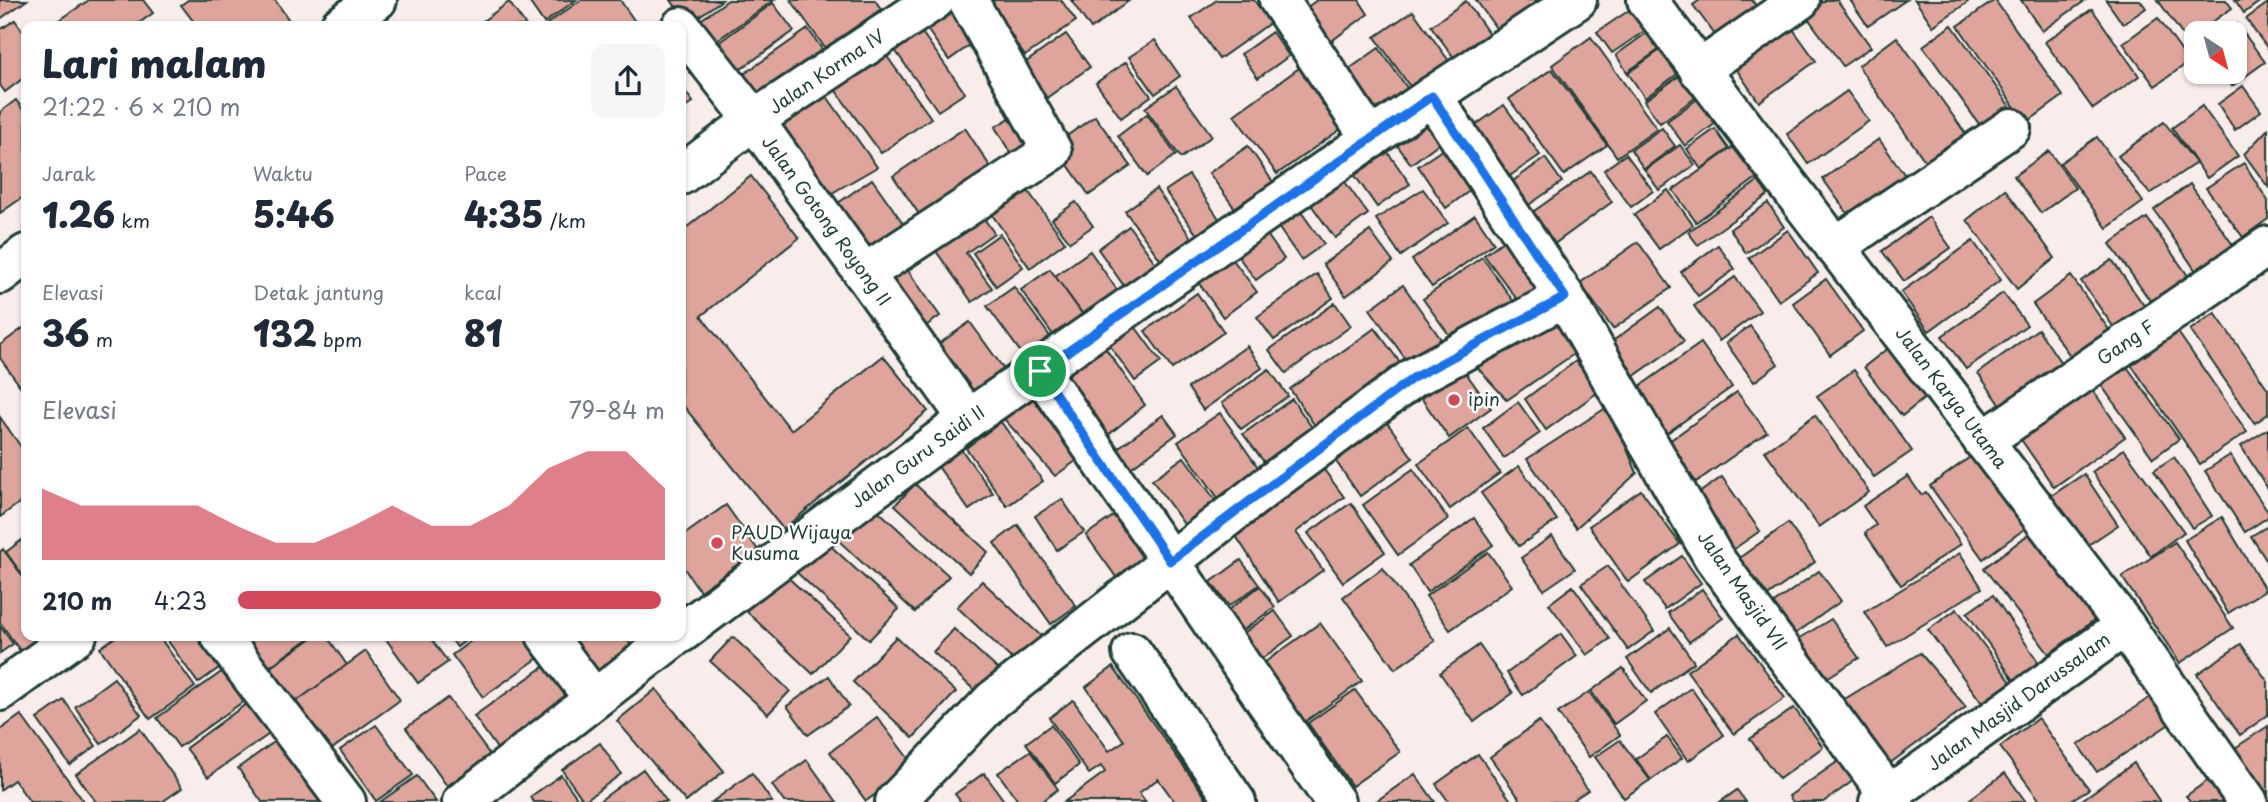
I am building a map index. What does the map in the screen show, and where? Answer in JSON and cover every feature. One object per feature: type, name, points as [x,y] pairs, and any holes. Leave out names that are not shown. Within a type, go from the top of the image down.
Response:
[{"type":"street","points":[[347,21],[377,0]]},
{"type":"street","name":"Jalan Gotong Royong II","points":[[660,0],[677,21]]},
{"type":"street","name":"Jalan Korma IV","points":[[686,171],[754,120],[934,0]]},
{"type":"street","points":[[864,274],[1052,151],[968,0]]},
{"type":"street","points":[[1279,0],[1371,139]]},
{"type":"street","name":"Jalan Guru Saidi II","points":[[686,629],[968,419],[1432,96],[1577,0]]},
{"type":"street","name":"Jalan Karya Utama","points":[[1647,0],[2125,626],[2248,802]]},
{"type":"street","points":[[1699,70],[1800,0]]},
{"type":"street","name":"Jalan Gotong Royong II","points":[[686,32],[754,120],[968,419]]},
{"type":"street","name":"Jalan Masjid VII","points":[[1432,96],[1565,297],[1714,558],[1887,800]]},
{"type":"street","points":[[1835,247],[2011,128]]},
{"type":"street","name":"Gang F","points":[[1983,441],[2268,246]]},
{"type":"street","points":[[0,274],[21,258]]},
{"type":"street","points":[[895,802],[993,700],[1170,561],[1413,378],[1565,297]]},
{"type":"street","points":[[1040,371],[1170,561],[1320,797]]},
{"type":"street","name":"Jalan Masjid Darussalam","points":[[1887,800],[2125,626]]},
{"type":"street","points":[[0,691],[69,641]]},
{"type":"street","points":[[225,641],[346,802]]},
{"type":"street","points":[[550,641],[594,699]]},
{"type":"street","name":"Jalan Guru Saidi II","points":[[462,802],[670,641]]},
{"type":"street","points":[[1132,652],[1236,802]]},
{"type":"building","points":[[0,0],[27,0],[0,19]]},
{"type":"building","points":[[89,0],[143,0],[153,13],[142,21],[58,21]]},
{"type":"building","points":[[188,0],[275,0],[290,21],[193,21],[181,5]]},
{"type":"building","points":[[528,0],[576,0],[547,21],[543,21]]},
{"type":"building","points":[[581,0],[620,0],[635,21],[551,21]]},
{"type":"building","points":[[671,0],[722,0],[688,24]]},
{"type":"building","points":[[728,0],[774,0],[706,48],[691,27]]},
{"type":"building","points":[[791,0],[875,0],[881,9],[825,48]]},
{"type":"building","points":[[984,0],[1061,0],[1076,21],[1025,56]]},
{"type":"building","points":[[1071,0],[1130,0],[1091,29]]},
{"type":"building","points":[[1217,0],[1254,0],[1270,23],[1219,59],[1191,18]]},
{"type":"building","points":[[1317,0],[1359,0],[1368,14],[1330,42],[1306,8]]},
{"type":"building","points":[[1476,0],[1545,0],[1501,35]]},
{"type":"building","points":[[1700,0],[1752,0],[1762,15],[1721,43],[1693,5]]},
{"type":"building","points":[[1826,0],[1837,0],[1871,47],[1843,66],[1805,14]]},
{"type":"building","points":[[1850,0],[1906,0],[1868,26]]},
{"type":"building","points":[[1915,0],[1967,0],[1968,2],[1933,26]]},
{"type":"building","points":[[1995,0],[2063,96],[2026,123],[1958,26]]},
{"type":"building","points":[[2021,0],[2086,0],[2042,31]]},
{"type":"building","points":[[2106,0],[2140,0],[2146,8],[2123,24]]},
{"type":"building","points":[[2158,0],[2226,0],[2232,8],[2213,21],[2184,21],[2184,37]]},
{"type":"building","points":[[2235,0],[2262,0],[2244,13]]},
{"type":"building","points":[[1466,1],[1494,41],[1460,66],[1431,26]]},
{"type":"building","points":[[509,2],[522,21],[483,21]]},
{"type":"building","points":[[955,2],[980,38],[949,60],[924,25]]},
{"type":"building","points":[[773,3],[794,31],[734,74],[714,46]]},
{"type":"building","points":[[2268,3],[2268,49],[2246,19]]},
{"type":"building","points":[[1631,9],[1646,30],[1612,53],[1597,32]]},
{"type":"building","points":[[2092,9],[2139,76],[2093,109],[2045,42]]},
{"type":"building","points":[[1413,11],[1454,68],[1416,95],[1375,37]]},
{"type":"building","points":[[2158,18],[2184,55],[2184,66],[2155,86],[2123,43]]},
{"type":"building","points":[[15,20],[21,29],[21,80],[5,92],[0,85],[0,30]]},
{"type":"building","points":[[1790,25],[1816,61],[1759,102],[1734,66]]},
{"type":"building","points":[[1952,25],[2011,108],[1982,128],[1923,46]]},
{"type":"building","points":[[918,27],[965,93],[938,111],[892,46]]},
{"type":"building","points":[[808,29],[828,58],[755,110],[734,81]]},
{"type":"building","points":[[1272,32],[1289,56],[1258,78],[1241,54]]},
{"type":"building","points":[[1648,32],[1660,49],[1627,72],[1616,55]]},
{"type":"building","points":[[1066,34],[1090,67],[1045,99],[1022,65]]},
{"type":"building","points":[[1591,37],[1657,129],[1617,157],[1552,65]]},
{"type":"building","points":[[1897,37],[1968,137],[1928,165],[1858,66]]},
{"type":"building","points":[[2247,38],[2265,62],[2247,75]]},
{"type":"building","points":[[1155,40],[1180,76],[1155,94],[1129,57]]},
{"type":"building","points":[[881,48],[931,118],[881,153],[831,84]]},
{"type":"building","points":[[1379,48],[1410,92],[1369,121],[1338,77]]},
{"type":"building","points":[[1663,48],[1680,72],[1645,98],[1628,73]]},
{"type":"building","points":[[1126,62],[1151,96],[1121,118],[1096,83]]},
{"type":"building","points":[[1302,66],[1345,126],[1277,174],[1234,115]]},
{"type":"building","points":[[1552,69],[1607,145],[1564,175],[1509,99]]},
{"type":"building","points":[[1679,76],[1695,98],[1660,123],[1644,101]]},
{"type":"building","points":[[1176,86],[1212,136],[1181,158],[1145,108]]},
{"type":"building","points":[[2243,86],[2261,111],[2235,130],[2218,104]]},
{"type":"building","points":[[823,91],[877,167],[832,193],[777,122]]},
{"type":"building","points":[[1847,91],[1869,121],[1808,164],[1787,134]]},
{"type":"building","points":[[686,93],[693,102],[686,107]]},
{"type":"building","points":[[1699,98],[1716,123],[1685,146],[1667,121]]},
{"type":"building","points":[[16,100],[21,107],[21,198],[0,213],[0,112]]},
{"type":"building","points":[[1504,105],[1540,155],[1501,182],[1466,132]]},
{"type":"building","points":[[2202,106],[2238,156],[2207,178],[2172,128]]},
{"type":"building","points":[[1021,111],[1043,148],[1017,164],[995,127]]},
{"type":"building","points":[[1147,114],[1176,155],[1147,176],[1118,136]]},
{"type":"building","points":[[1095,116],[1131,166],[1089,195],[1054,145]]},
{"type":"building","points":[[1439,116],[1451,134],[1411,164],[1397,145]]},
{"type":"building","points":[[2164,122],[2196,163],[2150,194],[2118,156]]},
{"type":"building","points":[[965,128],[999,180],[928,227],[893,176]]},
{"type":"building","points":[[1662,128],[1675,146],[1644,169],[1631,150]]},
{"type":"building","points":[[1715,129],[1729,149],[1701,169],[1687,149]]},
{"type":"building","points":[[2268,129],[2268,187],[2244,154]]},
{"type":"building","points":[[2097,137],[2143,202],[2107,228],[2060,163]]},
{"type":"building","points":[[1879,139],[1909,181],[1853,221],[1823,179]]},
{"type":"building","points":[[1454,142],[1479,184],[1446,208],[1418,166]]},
{"type":"building","points":[[1382,144],[1410,184],[1377,207],[1349,167]]},
{"type":"building","points":[[1680,145],[1695,165],[1659,190],[1645,170]]},
{"type":"building","points":[[1736,145],[1758,177],[1696,222],[1673,190]]},
{"type":"building","points":[[1248,146],[1273,182],[1236,210],[1209,173]]},
{"type":"building","points":[[2049,151],[2075,188],[2041,213],[2014,176]]},
{"type":"building","points":[[1626,154],[1653,191],[1631,207],[1604,170]]},
{"type":"building","points":[[1545,158],[1562,182],[1520,211],[1503,188]]},
{"type":"building","points":[[2244,163],[2268,201],[2268,219],[2243,237],[2206,188]]},
{"type":"building","points":[[1591,171],[1612,202],[1550,247],[1527,216]]},
{"type":"building","points":[[1189,175],[1220,220],[1198,236],[1165,191]]},
{"type":"building","points":[[1340,175],[1368,214],[1335,238],[1307,199]]},
{"type":"building","points":[[751,176],[799,238],[701,316],[791,430],[883,356],[928,411],[783,529],[686,409],[686,228]]},
{"type":"building","points":[[872,179],[910,233],[872,260],[834,206]]},
{"type":"building","points":[[1020,180],[1065,242],[1030,268],[985,205]]},
{"type":"building","points":[[1758,181],[1768,195],[1698,245],[1688,232]]},
{"type":"building","points":[[2190,184],[2233,245],[2196,271],[2154,210]]},
{"type":"building","points":[[1156,189],[1196,244],[1165,266],[1125,211]]},
{"type":"building","points":[[1423,189],[1448,223],[1401,256],[1376,219]]},
{"type":"building","points":[[2005,189],[2055,258],[2017,289],[1967,220]]},
{"type":"building","points":[[1668,190],[1693,225],[1659,249],[1634,215]]},
{"type":"building","points":[[1076,202],[1093,226],[1070,242],[1052,219]]},
{"type":"building","points":[[1768,203],[1784,227],[1746,253],[1730,229]]},
{"type":"building","points":[[1296,205],[1324,244],[1301,260],[1274,221]]},
{"type":"building","points":[[978,210],[994,233],[966,253],[992,288],[972,302],[931,244]]},
{"type":"building","points":[[1475,215],[1494,243],[1432,287],[1412,260]]},
{"type":"building","points":[[1929,217],[1951,248],[1904,281],[1882,251]]},
{"type":"building","points":[[2147,218],[2191,280],[2154,306],[2110,244]]},
{"type":"building","points":[[1129,226],[1161,271],[1129,293],[1098,249]]},
{"type":"building","points":[[1788,230],[1818,273],[1779,301],[1749,258]]},
{"type":"building","points":[[1370,231],[1393,262],[1346,296],[1323,264]]},
{"type":"building","points":[[1266,233],[1284,259],[1256,280],[1237,255]]},
{"type":"building","points":[[1000,234],[1023,267],[996,286],[973,253]]},
{"type":"building","points":[[1511,235],[1543,289],[1519,302],[1484,255]]},
{"type":"building","points":[[1973,241],[2001,280],[1929,331],[1901,292]]},
{"type":"building","points":[[1638,242],[1671,288],[1613,329],[1580,283]]},
{"type":"building","points":[[1718,245],[1735,269],[1698,296],[1681,272]]},
{"type":"building","points":[[1225,249],[1257,292],[1223,317],[1191,272]]},
{"type":"building","points":[[1090,251],[1124,300],[1090,324],[1055,276]]},
{"type":"building","points":[[1482,257],[1519,309],[1461,351],[1423,299]]},
{"type":"building","points":[[2112,260],[2145,307],[2115,329],[2081,281]]},
{"type":"building","points":[[904,265],[940,316],[920,330],[884,279]]},
{"type":"building","points":[[1050,269],[1090,325],[1061,346],[1021,290]]},
{"type":"building","points":[[1317,274],[1333,298],[1274,340],[1257,317]]},
{"type":"building","points":[[2071,276],[2112,334],[2074,361],[2033,304]]},
{"type":"building","points":[[1735,277],[1760,311],[1719,341],[1694,306]]},
{"type":"building","points":[[1826,279],[1863,331],[1830,355],[1793,303]]},
{"type":"building","points":[[1403,285],[1445,345],[1412,368],[1370,309]]},
{"type":"building","points":[[1014,287],[1057,346],[1030,365],[987,306]]},
{"type":"building","points":[[1197,293],[1224,332],[1172,369],[1145,331]]},
{"type":"building","points":[[2003,293],[2027,325],[1966,369],[1942,336]]},
{"type":"building","points":[[1335,303],[1351,326],[1286,373],[1269,350]]},
{"type":"building","points":[[1660,307],[1684,341],[1634,376],[1610,343]]},
{"type":"building","points":[[1556,311],[1574,354],[1507,400],[1474,364]]},
{"type":"building","points":[[2215,313],[2268,389],[2268,414],[2255,423],[2190,330]]},
{"type":"building","points":[[970,322],[1011,379],[977,404],[936,346]]},
{"type":"building","points":[[1134,325],[1161,362],[1135,381],[1108,343]]},
{"type":"building","points":[[1750,326],[1778,364],[1754,382],[1726,343]]},
{"type":"building","points":[[1375,328],[1406,371],[1320,433],[1290,389]]},
{"type":"building","points":[[2175,328],[2247,432],[2200,464],[2128,360]]},
{"type":"building","points":[[2038,329],[2063,366],[2005,411],[1978,373]]},
{"type":"building","points":[[21,330],[21,387],[0,358],[0,345]]},
{"type":"building","points":[[1897,341],[1935,390],[1902,416],[1864,367]]},
{"type":"building","points":[[1701,343],[1732,387],[1664,435],[1633,391]]},
{"type":"building","points":[[1247,346],[1262,368],[1203,410],[1188,388]]},
{"type":"building","points":[[1106,349],[1145,405],[1108,435],[1063,376]]},
{"type":"building","points":[[1576,361],[1598,392],[1546,430],[1525,399]]},
{"type":"building","name":"ipin","points":[[1458,362],[1491,408],[1449,438],[1417,392]]},
{"type":"building","points":[[2125,364],[2179,439],[2153,458],[2099,382]]},
{"type":"building","points":[[1269,369],[1288,396],[1241,429],[1222,403]]},
{"type":"building","points":[[1854,370],[1912,451],[1874,477],[1817,396]]},
{"type":"building","points":[[2092,389],[2125,437],[2054,487],[2020,438]]},
{"type":"building","points":[[1046,390],[1087,453],[1055,476],[1004,419]]},
{"type":"building","points":[[1737,392],[1767,432],[1696,482],[1668,442]]},
{"type":"building","points":[[1292,399],[1313,429],[1265,463],[1243,434]]},
{"type":"building","points":[[1518,402],[1540,433],[1504,458],[1483,428]]},
{"type":"building","points":[[1609,406],[1637,473],[1576,528],[1527,459]]},
{"type":"building","points":[[1220,413],[1262,473],[1221,502],[1178,442]]},
{"type":"building","points":[[1380,413],[1413,458],[1360,496],[1328,450]]},
{"type":"building","points":[[1163,415],[1177,434],[1125,472],[1111,453]]},
{"type":"building","points":[[1815,415],[1869,492],[1819,527],[1765,451]]},
{"type":"building","points":[[0,417],[21,447],[21,502],[0,517]]},
{"type":"building","points":[[1001,422],[1043,481],[1007,506],[966,448]]},
{"type":"building","points":[[1468,428],[1500,473],[1450,509],[1418,464]]},
{"type":"building","points":[[2268,429],[2268,489],[2241,446]]},
{"type":"building","points":[[955,441],[993,493],[969,510],[932,458]]},
{"type":"building","points":[[2124,449],[2184,532],[2151,556],[2092,472]]},
{"type":"building","points":[[1977,452],[2030,525],[1983,559],[1930,486]]},
{"type":"building","points":[[2230,455],[2268,512],[2268,517],[2245,532],[2205,471]]},
{"type":"building","points":[[1184,457],[1216,501],[1184,524],[1152,480]]},
{"type":"building","points":[[2174,457],[2212,516],[2192,528],[2154,470]]},
{"type":"building","points":[[1319,463],[1344,497],[1296,532],[1323,570],[1279,602],[1232,530]]},
{"type":"building","points":[[1519,466],[1557,520],[1519,546],[1481,493]]},
{"type":"building","points":[[1413,469],[1448,519],[1398,555],[1363,505]]},
{"type":"building","points":[[2084,474],[2118,525],[2079,551],[2045,500]]},
{"type":"building","points":[[1908,476],[1921,495],[1926,492],[1961,544],[1901,585],[1865,533],[1876,525],[1863,506]]},
{"type":"building","points":[[1722,477],[1760,531],[1731,551],[1692,498]]},
{"type":"building","points":[[915,484],[988,552],[969,573],[895,505]]},
{"type":"building","points":[[1641,490],[1680,544],[1628,582],[1589,526]]},
{"type":"building","points":[[1062,499],[1084,532],[1057,550],[1035,516]]},
{"type":"building","points":[[1351,503],[1385,552],[1343,582],[1308,533]]},
{"type":"building","name":"PAUD Wijaya Kusuma","points":[[726,505],[758,550],[700,591],[686,571],[686,533]]},
{"type":"building","points":[[872,505],[949,576],[915,612],[839,541]]},
{"type":"building","points":[[1122,510],[1154,556],[1119,581],[1086,535]]},
{"type":"building","points":[[2222,517],[2265,590],[2228,613],[2185,540]]},
{"type":"building","points":[[1474,518],[1493,545],[1427,592],[1409,565]]},
{"type":"building","points":[[1788,523],[1815,562],[1755,605],[1728,566]]},
{"type":"building","points":[[1018,525],[1076,606],[1051,624],[994,543]]},
{"type":"building","points":[[2268,526],[2268,563],[2251,536]]},
{"type":"building","points":[[2033,531],[2098,617],[2049,654],[1984,568]]},
{"type":"building","points":[[1552,536],[1575,569],[1544,590],[1521,558]]},
{"type":"building","points":[[822,538],[899,609],[869,640],[793,569]]},
{"type":"building","points":[[21,541],[21,573],[6,552]]},
{"type":"building","points":[[2175,542],[2233,628],[2180,663],[2122,577]]},
{"type":"building","points":[[3,549],[21,574],[21,641],[37,641],[21,652],[0,622],[0,552]]},
{"type":"building","points":[[1488,552],[1512,586],[1450,630],[1426,596]]},
{"type":"building","points":[[1960,553],[1982,588],[1887,647],[1865,612]]},
{"type":"building","points":[[1682,556],[1701,583],[1665,609],[1645,582]]},
{"type":"building","points":[[1241,560],[1259,585],[1229,606],[1211,582]]},
{"type":"building","points":[[1608,566],[1654,631],[1628,650],[1581,584]]},
{"type":"building","points":[[1383,568],[1435,641],[1395,669],[1343,597]]},
{"type":"building","points":[[1819,571],[1841,601],[1781,644],[1760,613]]},
{"type":"building","points":[[782,572],[850,635],[813,674],[745,610]]},
{"type":"building","points":[[982,581],[1041,636],[1016,663],[957,607]]},
{"type":"building","points":[[1260,586],[1275,607],[1242,631],[1227,611]]},
{"type":"building","points":[[1573,586],[1610,639],[1587,655],[1549,604]]},
{"type":"building","points":[[1702,589],[1723,618],[1689,642],[1668,613]]},
{"type":"building","points":[[1993,595],[2045,672],[2020,689],[1967,613]]},
{"type":"building","points":[[1957,609],[2011,682],[1982,703],[1928,630]]},
{"type":"building","points":[[1275,611],[1293,636],[1253,665],[1235,639]]},
{"type":"building","points":[[1831,619],[1859,658],[1814,686],[1784,648]]},
{"type":"building","points":[[1320,623],[1362,681],[1299,726],[1258,667]]},
{"type":"building","points":[[0,626],[13,644],[0,653]]},
{"type":"building","points":[[1670,628],[1694,662],[1651,693],[1627,659]]},
{"type":"building","points":[[954,629],[1004,675],[983,698],[933,652]]},
{"type":"building","points":[[1561,634],[1577,656],[1523,695],[1507,673]]},
{"type":"building","points":[[1739,634],[1785,698],[1734,734],[1687,671]]},
{"type":"building","points":[[733,637],[790,691],[768,714],[710,661]]},
{"type":"building","points":[[896,637],[956,692],[913,738],[853,682]]},
{"type":"building","points":[[110,641],[162,641],[195,687],[150,719],[100,648]]},
{"type":"building","points":[[168,641],[216,641],[230,660],[198,683]]},
{"type":"building","points":[[250,641],[306,641],[269,667]]},
{"type":"building","points":[[308,641],[330,641],[347,665],[293,704],[268,669]]},
{"type":"building","points":[[387,641],[432,641],[448,662],[418,683]]},
{"type":"building","points":[[452,641],[465,641],[457,647]]},
{"type":"building","points":[[471,641],[531,641],[541,656],[483,697],[452,655]]},
{"type":"building","points":[[565,641],[628,641],[637,654],[595,684]]},
{"type":"building","points":[[2241,644],[2268,682],[2268,715],[2240,735],[2197,674]]},
{"type":"building","points":[[1479,645],[1513,693],[1474,722],[1440,673]]},
{"type":"building","points":[[366,651],[400,700],[325,754],[290,706]]},
{"type":"building","points":[[1920,653],[1966,707],[1878,772],[1830,708]]},
{"type":"building","points":[[548,664],[576,704],[503,757],[474,716]]},
{"type":"building","points":[[230,666],[251,696],[179,747],[157,718]]},
{"type":"building","points":[[1113,667],[1209,802],[1175,802],[1158,779],[1139,793],[1146,802],[1064,802],[1105,772],[1101,766],[1089,774],[1049,718],[1073,700],[1109,751],[1124,741],[1086,687]]},
{"type":"building","points":[[1623,668],[1646,701],[1614,724],[1591,691]]},
{"type":"building","points":[[829,676],[849,706],[808,735],[787,706]]},
{"type":"building","points":[[114,678],[141,715],[101,744],[75,707]]},
{"type":"building","points":[[1691,688],[1724,735],[1688,761],[1655,714]]},
{"type":"building","points":[[656,689],[724,771],[686,802],[617,721]]},
{"type":"building","points":[[1355,690],[1400,752],[1352,786],[1308,723]]},
{"type":"building","points":[[1589,692],[1620,735],[1589,757],[1558,713]]},
{"type":"building","points":[[2155,694],[2174,721],[2097,772],[2078,745]]},
{"type":"building","points":[[448,698],[490,755],[447,786],[406,728]]},
{"type":"building","points":[[253,699],[275,730],[208,777],[186,748]]},
{"type":"building","points":[[64,700],[96,746],[70,765],[37,719]]},
{"type":"building","points":[[1794,708],[1823,747],[1779,779],[1750,739]]},
{"type":"building","points":[[21,715],[84,802],[30,802],[14,780],[0,790],[0,730]]},
{"type":"building","points":[[877,717],[914,766],[866,801],[830,752]]},
{"type":"building","points":[[2038,718],[2089,789],[2068,802],[2041,802],[2000,747]]},
{"type":"building","points":[[1539,721],[1588,790],[1570,802],[1522,802],[1490,757]]},
{"type":"building","points":[[376,725],[413,775],[376,801],[340,750]]},
{"type":"building","points":[[1051,725],[1079,765],[1055,783],[1026,743]]},
{"type":"building","points":[[2268,726],[2268,802],[2265,802],[2232,750]]},
{"type":"building","points":[[140,729],[182,788],[162,802],[96,802],[76,774]]},
{"type":"building","points":[[1667,737],[1682,758],[1651,780],[1636,759]]},
{"type":"building","points":[[277,740],[321,802],[262,802],[238,768]]},
{"type":"building","points":[[1620,740],[1650,780],[1624,798],[1595,757]]},
{"type":"building","points":[[600,743],[621,774],[584,801],[562,770]]},
{"type":"building","points":[[1030,751],[1058,789],[1041,802],[1019,802],[998,773]]},
{"type":"building","points":[[1478,754],[1512,802],[1449,802],[1436,784]]},
{"type":"building","points":[[807,760],[837,802],[784,802],[772,785]]},
{"type":"building","points":[[1840,760],[1854,780],[1824,802],[1793,802],[1789,796]]},
{"type":"building","points":[[2134,763],[2160,802],[2079,802]]},
{"type":"building","points":[[643,769],[667,802],[598,802]]},
{"type":"building","points":[[752,773],[772,802],[712,802]]},
{"type":"building","points":[[984,773],[1005,802],[961,802],[955,794]]},
{"type":"building","points":[[2005,773],[2026,802],[1966,802]]},
{"type":"building","points":[[1415,774],[1435,802],[1375,802]]},
{"type":"building","points":[[561,775],[580,802],[534,802],[530,797]]},
{"type":"building","points":[[417,776],[436,802],[380,802]]},
{"type":"building","points":[[2210,779],[2226,802],[2191,802],[2186,796]]},
{"type":"building","points":[[1737,790],[1746,802],[1720,802]]},
{"type":"place","name":"ipin","points":[[1454,400]]},
{"type":"place","name":"PAUD Wijaya Kusuma","points":[[717,543]]},
{"type":"route","points":[[1432,96],[1565,297],[1413,378],[1170,561],[1040,371],[1432,96]]}]
